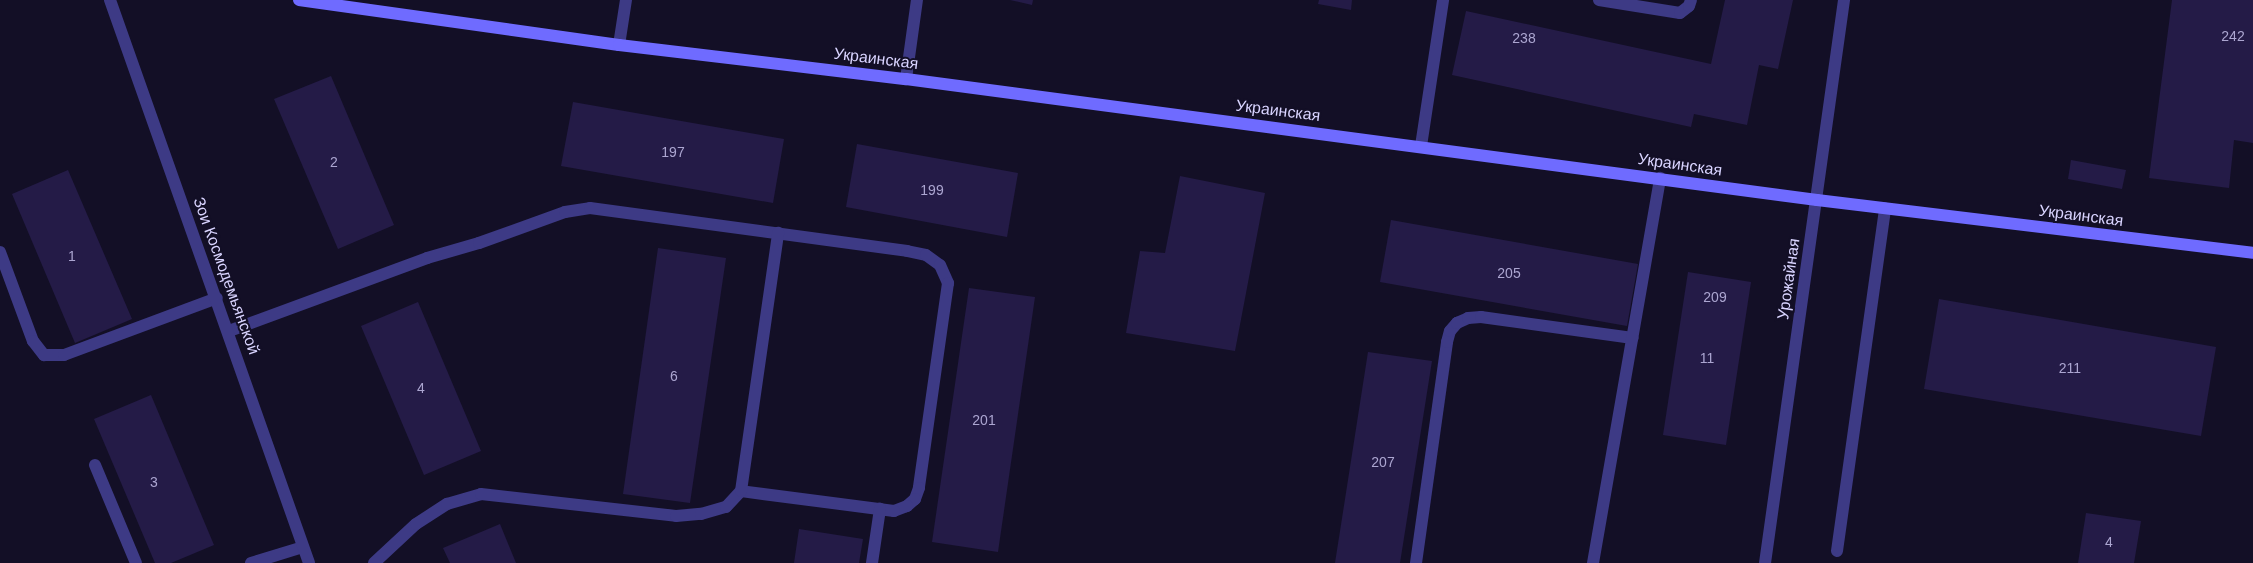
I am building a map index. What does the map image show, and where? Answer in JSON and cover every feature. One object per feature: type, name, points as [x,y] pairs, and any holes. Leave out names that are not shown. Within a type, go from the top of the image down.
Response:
[{"type":"street","name":"Зои Космодемьянской","points":[[110,0],[310,563]]},
{"type":"street","name":"Украинская","points":[[299,0],[619,45],[906,79],[1817,200],[2253,253]]},
{"type":"street","points":[[619,45],[626,0]]},
{"type":"street","points":[[906,79],[917,0]]},
{"type":"street","points":[[1421,146],[1443,0]]},
{"type":"street","points":[[1599,0],[1673,13],[1685,11],[1691,0]]},
{"type":"street","name":"Урожайная","points":[[1765,563],[1844,0]]},
{"type":"street","points":[[1593,563],[1660,178]]},
{"type":"street","points":[[229,331],[427,258],[479,243],[566,212],[590,208],[907,251],[926,255],[940,265],[948,283],[919,488],[915,498],[907,506],[894,511],[742,491]]},
{"type":"street","points":[[1837,551],[1885,208]]},
{"type":"street","points":[[374,563],[416,524],[447,504],[481,494],[676,516],[701,514],[726,507],[742,491],[778,233]]},
{"type":"street","points":[[0,252],[32,341],[44,355],[64,355],[216,298]]},
{"type":"street","points":[[1416,563],[1447,342],[1450,331],[1457,323],[1468,318],[1481,317],[1633,338]]},
{"type":"street","points":[[95,465],[136,563]]},
{"type":"street","points":[[872,563],[880,509]]},
{"type":"street","points":[[251,563],[303,547]]},
{"type":"building","points":[[1010,0],[1033,0],[1032,5]]},
{"type":"building","points":[[1319,0],[1352,0],[1351,10],[1318,4]]},
{"type":"building","points":[[1725,0],[1793,0],[1778,69],[1759,65],[1747,125],[1694,114],[1691,127],[1452,75],[1466,11],[1711,64]]},
{"type":"building","points":[[2172,0],[2253,0],[2253,143],[2234,140],[2229,188],[2149,178]]},
{"type":"building","points":[[331,76],[394,225],[338,249],[274,99]]},
{"type":"building","points":[[573,102],[784,139],[773,203],[561,166]]},
{"type":"building","points":[[857,144],[1018,173],[1007,237],[846,207]]},
{"type":"building","points":[[2071,160],[2126,170],[2122,189],[2068,179]]},
{"type":"building","points":[[68,170],[132,319],[75,343],[12,194]]},
{"type":"building","points":[[1180,176],[1265,193],[1235,351],[1126,333],[1140,251],[1165,253]]},
{"type":"building","points":[[1391,220],[1638,264],[1627,326],[1380,282]]},
{"type":"building","points":[[658,248],[726,258],[690,503],[623,494]]},
{"type":"building","points":[[1688,272],[1751,282],[1726,445],[1663,435]]},
{"type":"building","points":[[969,288],[1035,297],[998,552],[932,542]]},
{"type":"building","points":[[1939,299],[2216,347],[2201,436],[1924,389]]},
{"type":"building","points":[[418,302],[481,451],[424,475],[361,326]]},
{"type":"building","points":[[1368,352],[1432,361],[1400,563],[1335,563]]},
{"type":"building","points":[[151,395],[214,545],[171,563],[155,563],[94,419]]},
{"type":"building","points":[[2086,513],[2141,521],[2134,563],[2078,563]]},
{"type":"building","points":[[500,524],[516,563],[450,563],[443,548]]},
{"type":"building","points":[[799,529],[863,539],[859,563],[794,563]]}]
